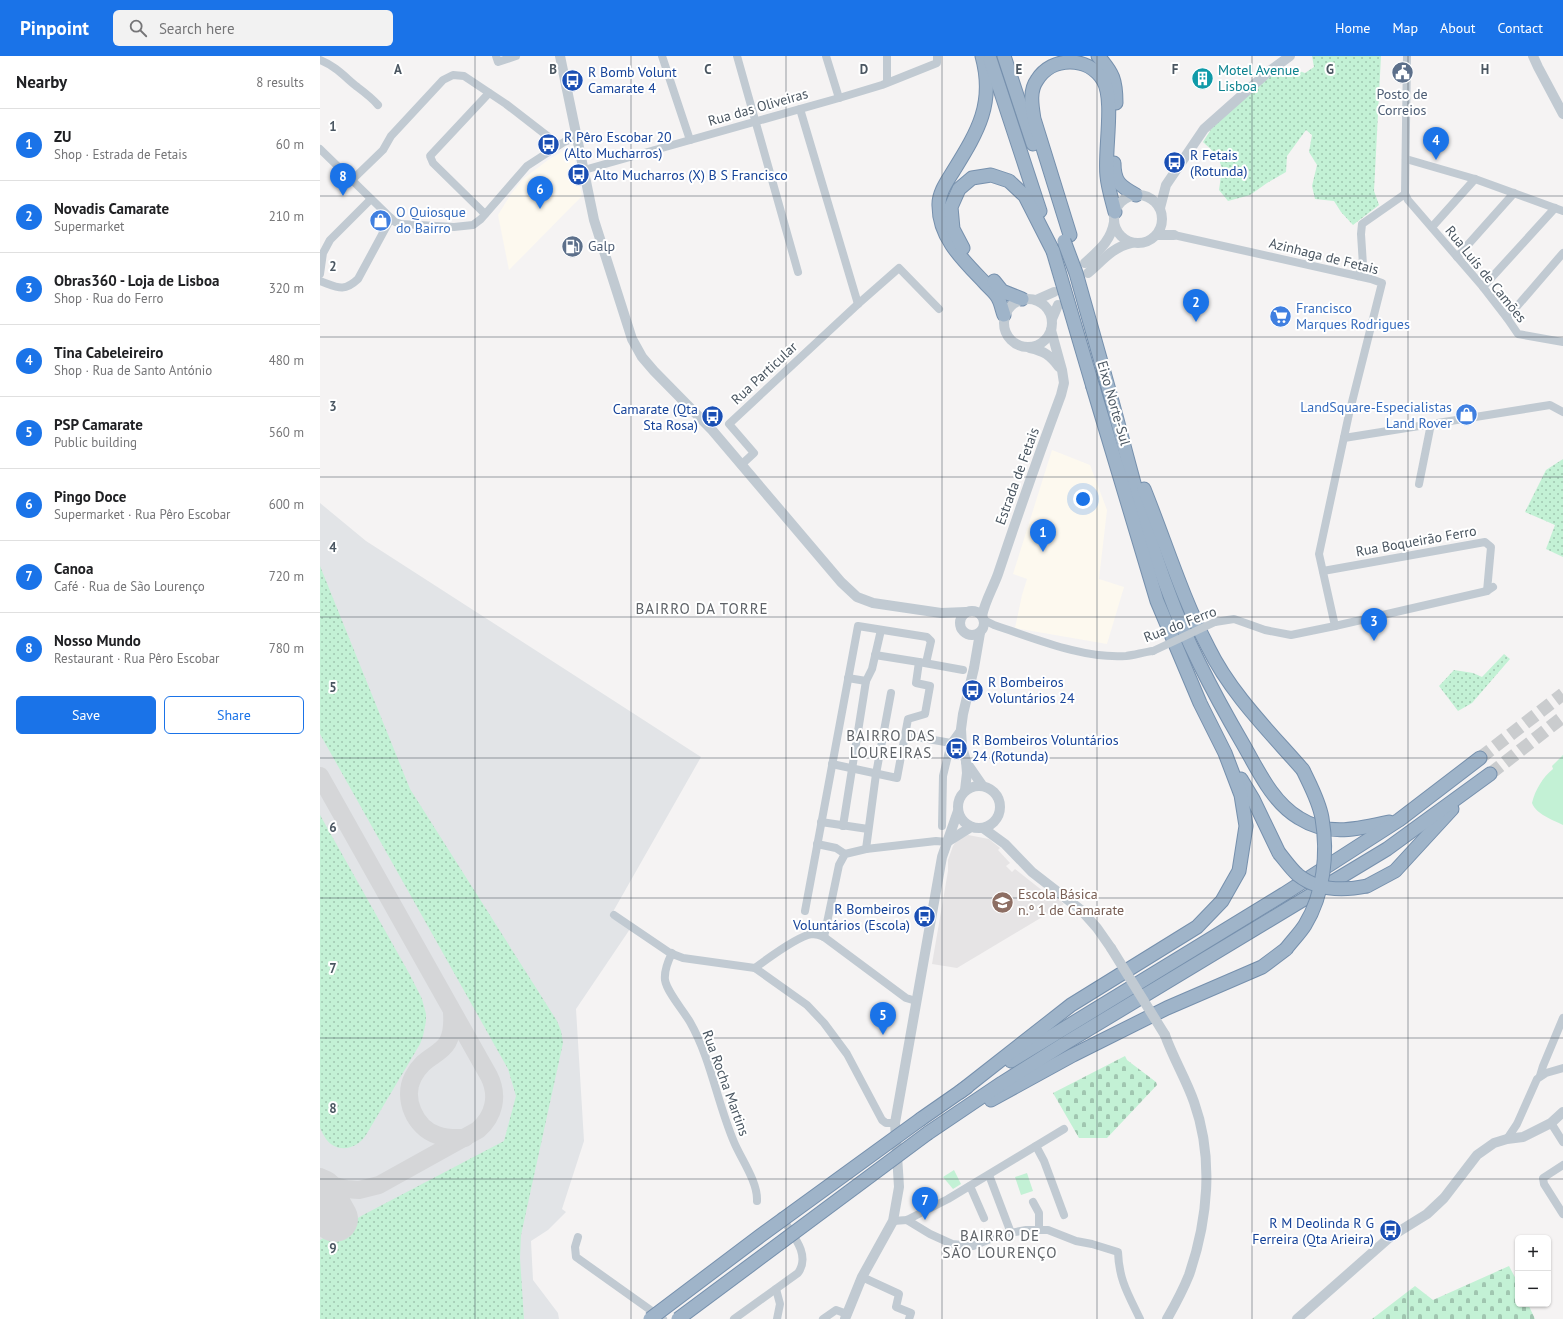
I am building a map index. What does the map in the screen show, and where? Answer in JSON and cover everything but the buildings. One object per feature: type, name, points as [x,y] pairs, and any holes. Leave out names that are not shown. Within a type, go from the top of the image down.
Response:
[{"type":"highway","points":[[982,56],[986,72],[983,116],[973,138],[945,185],[938,205],[943,232],[955,250],[998,297],[1004,315]]},
{"type":"highway","name":"Eixo Norte-Sul","points":[[989,56],[1053,251],[1158,601],[1200,703],[1225,753]]},
{"type":"highway","name":"Eixo Norte-Sul","points":[[1004,56],[1067,238],[1082,273],[1105,376],[1124,443]]},
{"type":"highway","points":[[1098,56],[1111,70],[1116,90],[1114,174],[1120,186],[1140,195]]},
{"type":"highway","points":[[1067,238],[1034,119],[1031,100],[1036,81],[1046,69],[1061,62],[1078,62],[1092,68],[1103,80],[1108,95],[1107,176],[1114,217]]},
{"type":"highway","points":[[1022,299],[1002,291],[960,245],[953,229],[951,207],[959,189],[972,178],[991,175],[1009,182],[1026,196],[1053,251]]},
{"type":"highway","points":[[931,1131],[960,1119],[1012,1088],[1073,1055],[1167,1008],[1262,967],[1286,949],[1305,926],[1317,901],[1322,878],[1325,851],[1322,817],[1314,794],[1303,770],[1256,717],[1232,687],[1208,648],[1124,443]]},
{"type":"highway","points":[[1124,443],[1149,536],[1170,596],[1204,674],[1269,789],[1287,809],[1299,818],[1316,827],[1339,831],[1399,820]]},
{"type":"highway","points":[[1225,753],[1253,799],[1279,853],[1298,874],[1311,883],[1327,888],[1346,890],[1367,886],[1395,871],[1475,785]]},
{"type":"highway","points":[[960,1092],[1071,1005],[1197,927],[1222,901],[1239,871],[1246,826],[1241,795],[1225,753]]},
{"type":"highway","points":[[650,1319],[760,1236],[960,1092],[1284,894],[1399,820],[1480,758]]},
{"type":"highway","points":[[678,1319],[931,1131],[1002,1083],[1387,849],[1490,774]]},
{"type":"street","points":[[496,56],[498,62],[516,56]]},
{"type":"street","points":[[560,56],[594,220],[632,339],[642,357],[712,430],[841,582],[857,597],[873,603],[941,613],[968,611],[979,613],[985,624],[973,636],[941,613]]},
{"type":"street","points":[[662,56],[690,140]]},
{"type":"street","points":[[737,56],[798,272]]},
{"type":"street","points":[[826,56],[839,98]]},
{"type":"street","points":[[887,56],[887,82]]},
{"type":"street","points":[[1160,208],[1166,185],[1204,129],[1267,73],[1290,56]]},
{"type":"street","points":[[1358,276],[1363,265],[1361,234],[1362,224],[1405,194],[1407,56]]},
{"type":"street","points":[[1533,56],[1563,114]]},
{"type":"street","name":"Rua das Oliveiras","points":[[584,170],[839,98],[887,82],[937,59]]},
{"type":"street","points":[[320,60],[336,68],[357,87],[368,94],[378,105]]},
{"type":"street","points":[[352,180],[383,150],[390,136],[443,80],[453,75],[464,76],[558,145]]},
{"type":"street","points":[[486,214],[433,163],[430,156],[489,93]]},
{"type":"street","points":[[800,109],[858,304]]},
{"type":"street","points":[[320,150],[391,218],[401,224],[454,227],[473,224],[486,214],[527,166],[558,145],[577,137]]},
{"type":"street","points":[[1406,159],[1475,179],[1563,211]]},
{"type":"street","points":[[1432,227],[1475,179]]},
{"type":"street","points":[[1085,263],[1107,241],[1112,232],[1114,217],[1119,204],[1126,198],[1155,192],[1166,185]]},
{"type":"street","points":[[1457,257],[1514,193]]},
{"type":"street","name":"Rua Luís de Camões","points":[[1405,194],[1408,200],[1483,287],[1518,334],[1563,342]]},
{"type":"street","points":[[1082,273],[1113,250],[1123,245],[1131,243],[1140,244],[1150,241],[1159,230],[1162,217],[1160,208],[1154,200],[1140,195]]},
{"type":"street","points":[[320,274],[323,253],[330,240],[371,199]]},
{"type":"street","points":[[1483,287],[1555,208]]},
{"type":"street","points":[[1114,217],[1116,231],[1122,238],[1131,243]]},
{"type":"street","points":[[320,281],[341,288],[348,287],[358,279],[391,218]]},
{"type":"street","points":[[1159,230],[1174,235]]},
{"type":"street","name":"Azinhaga de Fetais","points":[[1174,235],[1358,276],[1382,283],[1344,438],[1320,554],[1335,626]]},
{"type":"street","points":[[1507,318],[1563,253]]},
{"type":"street","name":"Rua Particular","points":[[742,464],[754,454],[728,424],[899,268],[939,309]]},
{"type":"street","points":[[1054,292],[1036,300],[1022,299],[1014,302],[1004,315],[1003,325],[1006,334],[1012,342],[1020,347],[1042,351],[1052,358],[1062,370]]},
{"type":"street","points":[[1036,300],[1046,307],[1052,319]]},
{"type":"street","points":[[1030,348],[1039,345],[1047,339],[1051,330],[1052,319],[1058,305]]},
{"type":"street","name":"Estrada de Fetais","points":[[966,761],[962,747],[961,729],[975,658],[985,624],[984,606],[991,591],[1064,383],[1051,330]]},
{"type":"street","points":[[1344,438],[1550,405],[1563,412]]},
{"type":"street","points":[[1419,484],[1431,424]]},
{"type":"street","name":"Rua Boqueirão Ferro","points":[[1323,571],[1485,542],[1491,547],[1490,589]]},
{"type":"street","name":"Rua do Ferro","points":[[985,624],[1059,646],[1102,655],[1126,656],[1153,651],[1215,622],[1234,620],[1265,630],[1290,634],[1335,626],[1490,589]]},
{"type":"street","name":"Estrada de Fetais","points":[[968,611],[991,591]]},
{"type":"street","points":[[968,611],[960,618],[963,630],[975,658]]},
{"type":"street","points":[[805,911],[817,844],[822,822],[832,764],[858,626],[927,637],[931,641],[922,662],[916,683],[930,686],[925,714],[908,719],[897,778],[832,764]]},
{"type":"street","points":[[844,826],[866,681],[872,668],[881,630]]},
{"type":"street","points":[[875,656],[922,662],[963,670]]},
{"type":"street","points":[[848,678],[866,681]]},
{"type":"street","points":[[866,849],[876,774],[891,694]]},
{"type":"street","points":[[942,826],[943,776],[951,743],[961,729]]},
{"type":"street","points":[[905,735],[951,743]]},
{"type":"street","points":[[966,761],[982,785]]},
{"type":"street","points":[[965,790],[967,773],[966,761]]},
{"type":"street","points":[[976,785],[982,785],[995,792],[999,798],[1000,812],[997,818],[989,826],[983,828],[971,827],[960,818],[958,811],[958,799],[965,790],[976,785]]},
{"type":"street","points":[[823,1319],[836,1310],[846,1316],[862,1277],[893,1221],[899,1186],[895,1123],[942,858],[958,811]]},
{"type":"street","points":[[997,818],[999,830],[1005,844]]},
{"type":"street","points":[[822,822],[868,829]]},
{"type":"street","points":[[824,937],[839,864],[845,854],[866,849],[936,841],[947,842],[971,827]]},
{"type":"street","points":[[983,828],[1005,844],[1032,872],[1081,910],[1097,928],[1165,1035],[1187,1082],[1195,1104],[1205,1147],[1206,1166],[1204,1211],[1198,1244],[1188,1276],[1167,1319]]},
{"type":"street","points":[[817,844],[836,848],[845,854]]},
{"type":"street","points":[[614,915],[672,953],[683,958],[755,968],[803,1002],[816,1014],[847,1054],[879,1115],[886,1123],[895,1123]]},
{"type":"street","points":[[755,968],[778,951],[812,934],[818,934],[906,998],[916,1001]]},
{"type":"street","name":"Rua Rocha Martins","points":[[672,953],[667,964],[665,979],[691,1023],[706,1055],[723,1115],[740,1156],[755,1186],[757,1201]]},
{"type":"street","points":[[1507,1139],[1517,1124],[1534,1084],[1540,1076],[1563,1018]]},
{"type":"street","points":[[1540,1076],[1563,1068]]},
{"type":"street","points":[[1297,1319],[1390,1236],[1427,1214],[1444,1198],[1477,1155],[1494,1143],[1523,1136],[1551,1123],[1563,1112]]},
{"type":"street","points":[[1551,1123],[1563,1142]]},
{"type":"street","points":[[893,1221],[907,1220],[948,1199],[1064,1130]]},
{"type":"street","points":[[1036,1146],[1044,1161],[1064,1215]]},
{"type":"street","points":[[1563,1165],[1543,1178],[1544,1184],[1563,1214]]},
{"type":"street","points":[[989,1175],[1011,1233]]},
{"type":"street","points":[[970,1186],[984,1218]]},
{"type":"street","points":[[1033,1202],[1039,1213],[1039,1230]]},
{"type":"street","points":[[734,1319],[798,1273],[801,1268],[804,1258],[802,1251],[780,1214]]},
{"type":"street","points":[[907,1220],[930,1234],[952,1244],[972,1246],[1000,1234],[1048,1230],[1076,1241],[1118,1252],[1118,1266],[1121,1280],[1140,1319]]},
{"type":"street","points":[[578,1238],[574,1247],[576,1257],[663,1319]]},
{"type":"street","points":[[862,1277],[899,1294],[896,1307],[911,1313],[909,1319]]},
{"type":"street","points":[[776,1289],[780,1304],[777,1319]]},
{"type":"shaded area","points":[[568,148],[572,148],[582,196],[509,270],[498,215],[511,194],[523,179],[548,160]]},
{"type":"shaded area","points":[[1052,450],[1090,465],[1107,510],[1099,579],[1124,587],[1107,644],[1015,628],[1027,579],[1013,574]]},
{"type":"shaded area","points":[[320,503],[366,541],[701,757],[610,917],[630,929],[576,1009],[584,1141],[562,1209],[566,1212],[548,1230],[531,1241],[533,1280],[558,1313],[559,1319],[320,1319]]},
{"type":"shaded area","name":"Escola Básica n.º 1 de Camarate","points":[[968,835],[989,839],[1000,848],[998,850],[1010,863],[1006,866],[1012,872],[1015,869],[1053,899],[1055,897],[1064,904],[957,968],[932,964],[948,871],[948,860],[957,840]]},
{"type":"green space","points":[[1312,56],[1381,56],[1374,191],[1379,205],[1353,225],[1341,212],[1334,201],[1315,199],[1312,186],[1317,165],[1309,152],[1312,135],[1306,130],[1287,156],[1286,172],[1250,195],[1228,201],[1219,190],[1222,168],[1217,155],[1203,142],[1217,120],[1272,75],[1289,68],[1305,73],[1314,67]]},
{"type":"green space","points":[[1563,459],[1563,557],[1546,549],[1555,525],[1525,512],[1546,470]]},
{"type":"green space","points":[[320,566],[410,789],[557,1021],[561,1031],[563,1043],[521,1235],[520,1258],[524,1319],[320,1319],[320,1240],[363,1215],[504,1141],[516,1096],[508,1069],[320,734]]},
{"type":"green space","points":[[1504,654],[1510,659],[1472,703],[1458,711],[1439,686],[1454,670],[1473,673],[1482,677]]},
{"type":"green space","points":[[1563,755],[1563,825],[1541,813],[1532,803],[1540,784],[1553,769],[1552,766]]},
{"type":"green space","points":[[320,815],[410,975],[422,999],[426,1014],[423,1036],[420,1044],[366,1135],[358,1143],[348,1148],[336,1147],[331,1144],[326,1139],[320,1128]]},
{"type":"green space","points":[[1125,1056],[1127,1060],[1156,1082],[1157,1085],[1107,1138],[1079,1138],[1053,1093]]},
{"type":"green space","points":[[954,1170],[961,1184],[953,1189],[943,1177]]},
{"type":"green space","points":[[1027,1173],[1033,1191],[1021,1195],[1015,1177]]},
{"type":"green space","points":[[1509,1266],[1515,1277],[1515,1307],[1529,1307],[1535,1319],[1372,1319],[1415,1286],[1433,1300]]},
{"type":"taxiway","points":[[320,776],[489,1076],[494,1091],[491,1112],[478,1130],[379,1185],[359,1190],[346,1189],[335,1186],[320,1177]]},
{"type":"taxiway","points":[[452,1013],[452,1028],[449,1039],[445,1046],[419,1068],[413,1077],[409,1094],[413,1111],[422,1126],[429,1131],[444,1137],[465,1138]]},
{"type":"runway","points":[[320,1192],[335,1219]]},
{"type":"tunnel","points":[[1480,758],[1563,694]]},
{"type":"tunnel","points":[[1490,774],[1563,717]]},
{"type":"place","name":"Posto de Correios","points":[[1402,72]]},
{"type":"place","name":"Motel Avenue Lisboa","points":[[1203,78]]},
{"type":"place","name":"R Bomb Volunt Camarate 4","points":[[572,80]]},
{"type":"place","name":"R Pêro Escobar 20 (Alto Mucharros)","points":[[548,145]]},
{"type":"place","name":"Tina Cabeleireiro","points":[[1436,160]]},
{"type":"place","name":"R Fetais (Rotunda)","points":[[1174,163]]},
{"type":"place","name":"Alto Mucharros (X) B S Francisco","points":[[578,175]]},
{"type":"place","name":"Nosso Mundo","points":[[343,196]]},
{"type":"place","name":"Pingo Doce","points":[[540,209]]},
{"type":"place","name":"O Quiosque do Bairro","points":[[381,220]]},
{"type":"place","name":"Galp","points":[[573,246]]},
{"type":"place","name":"Francisco Marques Rodrigues","points":[[1280,316]]},
{"type":"place","name":"Novadis Camarate","points":[[1196,322]]},
{"type":"place","name":"LandSquare-Especialistas Land Rover","points":[[1467,415]]},
{"type":"place","name":"Camarate (Qta Sta Rosa)","points":[[713,417]]},
{"type":"place","name":"ZU","points":[[1043,552]]},
{"type":"place","name":"Obras360 - Loja de Lisboa","points":[[1374,641]]},
{"type":"place","name":"R Bombeiros Voluntários 24","points":[[973,690]]},
{"type":"place","name":"R Bombeiros Voluntários 24 (Rotunda)","points":[[956,748]]},
{"type":"place","name":"Escola Básica n.º 1 de Camarate","points":[[1002,902]]},
{"type":"place","name":"R Bombeiros Voluntários (Escola)","points":[[925,917]]},
{"type":"place","name":"PSP Camarate","points":[[883,1035]]},
{"type":"place","name":"Canoa","points":[[925,1220]]},
{"type":"place","name":"R M Deolinda R G Ferreira (Qta Arieira)","points":[[1390,1231]]},
{"type":"district","name":"BAIRRO DA TORRE","points":[[702,608]]},
{"type":"district","name":"BAIRRO DAS LOUREIRAS","points":[[891,744]]},
{"type":"district","name":"BAIRRO DE SÃO LOURENÇO","points":[[1000,1244]]}]
